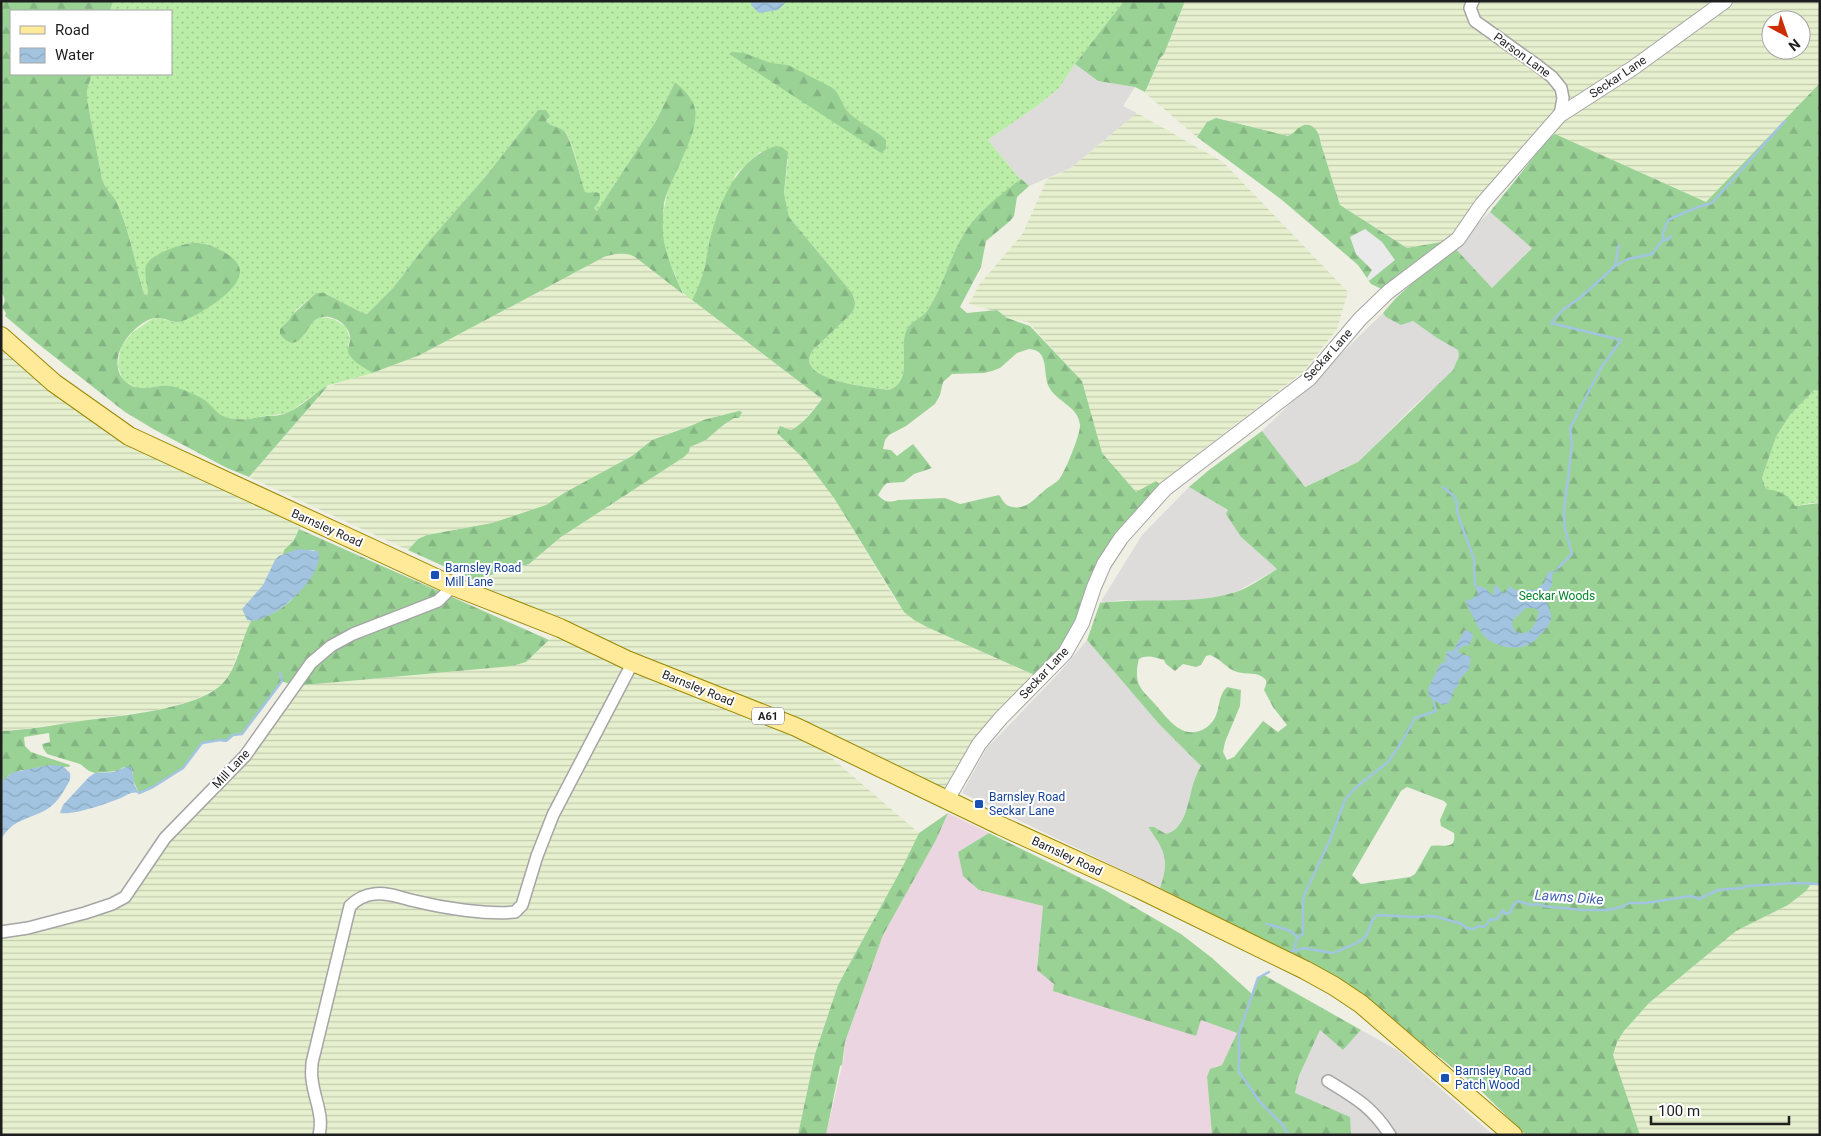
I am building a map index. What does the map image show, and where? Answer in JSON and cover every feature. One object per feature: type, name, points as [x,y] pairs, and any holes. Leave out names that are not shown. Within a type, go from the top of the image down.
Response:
[{"type":"main road","name":"Barnsley Road","points":[[1,336],[54,383],[130,436],[453,586],[560,628],[633,662],[796,727],[947,800],[1137,888],[1334,986],[1361,1004],[1513,1135]]},
{"type":"street","name":"Parson Lane","points":[[1473,1],[1470,8],[1475,21],[1538,66],[1561,88],[1563,98],[1560,115]]},
{"type":"street","name":"Seckar Lane","points":[[947,800],[979,744],[1066,653],[1082,623],[1104,564],[1121,538],[1165,489],[1309,379],[1376,303],[1458,238],[1482,204],[1560,115],[1633,68],[1725,1]]},
{"type":"street","name":"Mill Lane","points":[[1,932],[28,928],[85,913],[126,897],[165,838],[245,756],[311,663],[331,646],[353,634],[438,601],[453,586]]},
{"type":"street","points":[[319,1135],[321,1126],[320,1110],[311,1079],[312,1063],[350,906],[358,899],[367,895],[389,894],[416,902],[470,910],[496,913],[515,912],[522,905],[552,815],[633,662]]},
{"type":"street","points":[[1328,1081],[1366,1106],[1381,1120],[1390,1135]]},
{"type":"shaded area","points":[[1075,64],[1098,81],[1135,87],[1123,106],[1137,113],[1071,168],[1029,186],[1021,180],[988,140],[1037,106],[1059,88]]},
{"type":"shaded area","points":[[1490,212],[1532,247],[1492,289],[1453,246]]},
{"type":"shaded area","points":[[1365,229],[1382,242],[1395,260],[1369,281],[1367,278],[1372,270],[1356,254],[1350,237]]},
{"type":"shaded area","points":[[1383,313],[1386,317],[1408,322],[1413,321],[1458,350],[1459,356],[1453,370],[1358,462],[1304,487],[1262,431]]},
{"type":"shaded area","points":[[1189,487],[1228,510],[1241,537],[1277,569],[1238,591],[1222,596],[1180,602],[1122,600],[1100,603],[1142,535]]},
{"type":"shaded area","points":[[1087,640],[1159,724],[1201,766],[1180,824],[1172,833],[1157,840],[1163,850],[1166,861],[1165,873],[1160,888],[962,793],[986,749],[1059,673]]},
{"type":"shaded area","points":[[948,813],[989,833],[958,852],[964,876],[979,890],[1043,906],[1037,969],[1196,1036],[1201,1020],[1237,1033],[1222,1065],[1216,1066],[1207,1077],[1212,1135],[826,1135],[844,1057],[845,1042],[883,935],[936,840]]},
{"type":"shaded area","points":[[1320,1030],[1343,1050],[1361,1030],[1397,1050],[1493,1135],[1351,1135],[1351,1130],[1294,1093],[1298,1078]]},
{"type":"green space","points":[[1,1],[113,1],[110,10],[10,10],[10,75],[92,75],[87,90],[87,99],[102,179],[122,214],[144,294],[147,295],[148,292],[145,272],[149,261],[161,253],[186,244],[204,244],[224,252],[235,261],[240,271],[234,286],[208,308],[179,322],[155,318],[143,323],[133,331],[120,350],[119,373],[125,381],[137,388],[168,386],[179,388],[203,399],[224,416],[240,419],[286,414],[327,387],[249,477],[227,468],[125,412],[5,316],[6,313],[2,307],[4,299],[1,292]]},
{"type":"green space","points":[[113,1],[1124,1],[1075,64],[1059,88],[1037,106],[988,140],[1021,180],[985,208],[967,229],[933,301],[925,314],[907,329],[904,337],[904,363],[901,379],[897,385],[889,390],[836,381],[813,369],[809,360],[813,350],[851,314],[855,300],[852,293],[789,217],[784,194],[788,159],[760,152],[736,174],[709,245],[701,282],[692,300],[682,291],[664,245],[662,221],[674,172],[695,109],[690,98],[675,82],[656,121],[597,211],[594,208],[600,200],[592,193],[585,193],[570,140],[563,130],[548,123],[546,121],[548,119],[538,110],[486,176],[429,241],[393,288],[367,314],[324,293],[316,293],[297,309],[280,329],[314,321],[320,317],[334,319],[346,327],[350,339],[348,345],[350,356],[372,373],[326,386],[288,413],[251,419],[235,419],[222,416],[162,386],[139,389],[122,378],[118,366],[120,351],[133,332],[152,319],[160,318],[173,322],[189,318],[216,302],[236,282],[222,251],[206,244],[195,243],[171,249],[150,261],[146,271],[148,292],[147,295],[144,294],[122,214],[102,179],[87,90],[92,75],[172,75],[172,10],[110,10]]},
{"type":"green space","points":[[1124,1],[1185,1],[1164,54],[1160,58],[1145,92],[1135,87],[1098,81],[1075,64]]},
{"type":"green space","points":[[1185,1],[1468,1],[1464,7],[1467,20],[1539,71],[1556,87],[1556,100],[1560,114],[1561,88],[1475,21],[1473,1],[1820,1],[1820,83],[1706,202],[1555,134],[1549,128],[1458,239],[1407,248],[1340,205],[1320,137],[1300,128],[1288,136],[1216,118],[1203,127],[1197,137],[1145,93],[1160,58],[1164,54]]},
{"type":"green space","points":[[732,52],[744,53],[771,63],[788,65],[831,87],[837,93],[849,113],[886,140],[886,149],[881,153],[729,54]]},
{"type":"green space","points":[[675,82],[690,97],[695,109],[693,130],[667,193],[663,210],[663,232],[666,250],[683,294],[631,255],[620,254],[604,257],[420,355],[372,373],[350,356],[348,350],[349,332],[341,322],[333,318],[319,318],[296,342],[291,343],[280,334],[280,329],[291,316],[316,293],[324,293],[367,314],[393,288],[429,241],[486,176],[538,110],[546,110],[550,116],[546,121],[563,130],[566,134],[585,192],[595,192],[600,195],[600,200],[594,208],[597,211],[656,121]]},
{"type":"green space","name":"Seckar Woods","points":[[1820,83],[1820,391],[1814,390],[1790,415],[1776,437],[1762,478],[1766,489],[1783,494],[1795,506],[1820,503],[1820,884],[1811,884],[1806,891],[1788,905],[1736,931],[1649,1003],[1624,1031],[1617,1042],[1613,1055],[1640,1135],[1526,1135],[1476,1086],[1348,985],[1314,965],[1160,888],[1165,870],[1164,856],[1162,849],[1148,827],[1154,827],[1166,834],[1172,832],[1177,827],[1187,809],[1194,782],[1201,766],[1159,724],[1087,640],[1100,603],[1202,599],[1219,596],[1241,590],[1277,569],[1241,537],[1226,514],[1228,510],[1189,487],[1262,431],[1305,487],[1358,462],[1453,370],[1459,356],[1458,350],[1413,321],[1401,325],[1386,317],[1383,313],[1395,299],[1453,246],[1492,288],[1532,248],[1490,212],[1548,139],[1555,134],[1706,202]],"holes":[[[1210,655],[1233,671],[1259,675],[1265,679],[1264,690],[1273,707],[1287,725],[1278,732],[1263,721],[1234,757],[1227,760],[1223,752],[1225,742],[1240,706],[1241,690],[1227,687],[1221,697],[1217,714],[1210,724],[1196,732],[1188,732],[1169,721],[1143,691],[1137,679],[1138,661],[1145,657],[1164,660],[1175,671],[1183,664],[1196,667],[1201,665],[1206,656]],[[1407,787],[1444,801],[1447,804],[1440,820],[1441,826],[1454,833],[1453,842],[1448,846],[1431,846],[1415,874],[1410,877],[1361,884],[1352,875],[1401,791]]]},
{"type":"green space","points":[[1137,113],[1223,162],[1348,292],[1337,329],[1304,371],[1159,484],[1156,481],[1136,493],[1101,453],[1082,381],[1028,322],[1007,318],[997,310],[969,304],[979,285],[1023,233],[1047,179],[1071,168]]},
{"type":"green space","points":[[1216,118],[1288,136],[1304,125],[1312,126],[1320,137],[1340,205],[1407,248],[1458,239],[1388,292],[1371,284],[1358,265],[1282,200],[1197,137],[1207,122]]},
{"type":"green space","points":[[776,146],[782,147],[788,152],[784,193],[789,217],[852,293],[854,299],[855,306],[851,314],[813,350],[809,360],[813,369],[836,381],[889,390],[897,385],[901,379],[904,363],[904,337],[907,329],[927,311],[933,301],[967,229],[985,208],[1021,179],[1029,186],[1017,197],[1014,216],[986,241],[981,267],[960,307],[967,313],[997,310],[1007,318],[1030,326],[1082,381],[1102,453],[1136,492],[1156,481],[1165,489],[1121,538],[1082,623],[1041,678],[929,628],[904,612],[834,498],[806,461],[777,433],[780,426],[791,430],[800,424],[822,399],[692,300],[702,277],[713,229],[723,200],[739,173],[749,161],[762,152]],"holes":[[[1029,349],[1040,353],[1044,362],[1048,385],[1051,391],[1071,408],[1078,418],[1080,425],[1072,452],[1057,481],[1025,506],[1020,507],[1008,505],[999,495],[960,504],[945,498],[889,502],[878,495],[887,483],[904,482],[914,474],[932,468],[913,444],[897,456],[891,450],[883,449],[885,440],[889,435],[906,426],[935,404],[940,395],[943,382],[952,374],[992,371],[1000,368],[1017,353]]]},
{"type":"green space","points":[[629,253],[635,257],[822,399],[803,421],[791,430],[784,427],[780,436],[806,461],[834,498],[896,601],[929,628],[1041,678],[1001,718],[947,800],[798,729],[919,833],[838,985],[815,1054],[798,1135],[1,1135],[1,932],[112,904],[165,838],[222,780],[294,686],[512,666],[538,652],[559,629],[453,586],[529,564],[561,537],[684,457],[689,452],[690,447],[706,440],[734,418],[739,418],[739,411],[703,420],[652,440],[632,456],[564,493],[546,505],[492,523],[427,535],[418,539],[408,550],[249,477],[327,387],[420,355],[604,257]]},
{"type":"green space","points":[[1,336],[129,436],[305,518],[294,539],[284,550],[283,555],[275,560],[263,585],[242,609],[247,620],[251,621],[230,673],[216,689],[192,701],[156,710],[1,731]]},
{"type":"green space","points":[[1814,390],[1820,391],[1820,503],[1795,506],[1766,489],[1762,478],[1776,437],[1790,415]]},
{"type":"green space","points":[[739,411],[742,412],[739,418],[734,418],[706,440],[690,447],[689,452],[684,457],[561,537],[529,564],[474,580],[408,550],[418,539],[427,535],[492,523],[546,505],[564,493],[632,456],[652,440],[703,420]]},
{"type":"green space","points":[[299,529],[549,640],[526,662],[512,666],[294,686],[282,681],[242,734],[233,735],[226,741],[202,743],[183,768],[144,792],[139,793],[132,778],[133,772],[124,767],[117,771],[95,773],[80,764],[47,754],[42,744],[50,742],[49,733],[24,737],[25,746],[31,752],[70,765],[69,767],[44,766],[28,771],[21,770],[9,775],[1,783],[1,731],[21,730],[135,714],[176,706],[195,700],[223,683],[236,661],[251,621],[272,614],[291,601],[306,575],[315,550],[303,550],[283,555],[284,550],[294,540]]},
{"type":"green space","points":[[948,813],[936,840],[883,935],[845,1042],[842,1065],[840,1066],[826,1135],[798,1135],[815,1054],[838,985],[919,833]]},
{"type":"green space","points":[[989,833],[1105,890],[1181,934],[1212,958],[1252,994],[1258,978],[1264,975],[1361,1030],[1343,1050],[1320,1030],[1298,1078],[1295,1093],[1350,1117],[1351,1135],[1212,1135],[1207,1077],[1210,1069],[1222,1065],[1237,1033],[1201,1020],[1196,1036],[1053,991],[1054,984],[1037,970],[1043,906],[979,890],[963,876],[958,852]]},
{"type":"green space","points":[[1811,884],[1820,884],[1820,1135],[1640,1135],[1613,1055],[1617,1042],[1624,1031],[1649,1003],[1736,931],[1788,905],[1806,891]]},
{"type":"water","points":[[751,1],[787,1],[778,10],[759,13],[751,5]]},
{"type":"water","points":[[298,549],[318,551],[318,561],[314,573],[306,585],[282,608],[269,616],[257,620],[247,620],[242,609],[263,585],[275,560],[279,556]]},
{"type":"water","points":[[1559,567],[1558,571],[1552,574],[1552,585],[1545,596],[1551,613],[1551,619],[1546,629],[1532,643],[1511,648],[1496,644],[1484,636],[1466,602],[1467,599],[1471,600],[1478,594],[1475,585],[1485,588],[1493,596],[1495,584],[1504,594],[1510,586],[1514,590],[1536,590],[1544,583],[1548,572],[1555,571]],"holes":[[[1526,608],[1534,608],[1539,611],[1532,628],[1525,633],[1515,631],[1512,624],[1513,620]]]},
{"type":"water","points":[[1466,630],[1472,633],[1473,637],[1469,645],[1461,647],[1458,651],[1471,657],[1469,669],[1459,680],[1449,703],[1442,705],[1429,696],[1428,689],[1440,664],[1446,662],[1448,650],[1453,651]]},
{"type":"water","points":[[50,765],[63,766],[70,773],[70,781],[61,795],[46,810],[13,825],[1,840],[1,783],[14,772]]},
{"type":"water","points":[[128,766],[132,768],[134,784],[139,793],[132,793],[82,811],[60,813],[63,805],[89,777],[95,773],[114,772]]},
{"type":"waterway","points":[[1559,567],[1572,554],[1565,529],[1564,511],[1572,446],[1570,428],[1601,368],[1621,340],[1551,323],[1564,309],[1581,297],[1615,266],[1628,259],[1652,254],[1663,240],[1663,233],[1668,220],[1712,203],[1785,121]]},
{"type":"waterway","points":[[1663,240],[1667,240],[1671,236]]},
{"type":"waterway","points":[[1615,266],[1619,245]]},
{"type":"waterway","points":[[1443,487],[1455,497],[1460,521],[1474,559],[1475,585]]},
{"type":"waterway","points":[[139,793],[153,787],[183,768],[202,743],[226,741],[233,735],[242,734],[282,681],[280,673]]},
{"type":"waterway","points":[[1294,950],[1297,938],[1303,934],[1303,900],[1305,893],[1330,840],[1345,800],[1355,788],[1388,762],[1415,718],[1436,711],[1433,699]]},
{"type":"waterway","name":"Lawns Dike","points":[[1290,952],[1304,948],[1336,952],[1362,940],[1373,919],[1378,915],[1434,916],[1473,929],[1478,926],[1484,927],[1491,919],[1496,920],[1503,910],[1506,914],[1511,912],[1512,906],[1518,901],[1531,905],[1538,904],[1582,910],[1607,910],[1622,907],[1629,903],[1646,903],[1691,896],[1699,899],[1718,890],[1747,886],[1794,883],[1820,884]]},
{"type":"waterway","points":[[1267,924],[1291,931],[1297,937]]},
{"type":"waterway","name":"Lawns Dike","points":[[1269,972],[1258,978],[1239,1033],[1239,1072],[1260,1102],[1283,1125],[1288,1135]]},
{"type":"place","name":"Barnsley Road Mill Lane","points":[[435,575]]},
{"type":"place","name":"Barnsley Road Seckar Lane","points":[[979,804]]},
{"type":"place","name":"Barnsley Road Patch Wood","points":[[1445,1078]]}]
